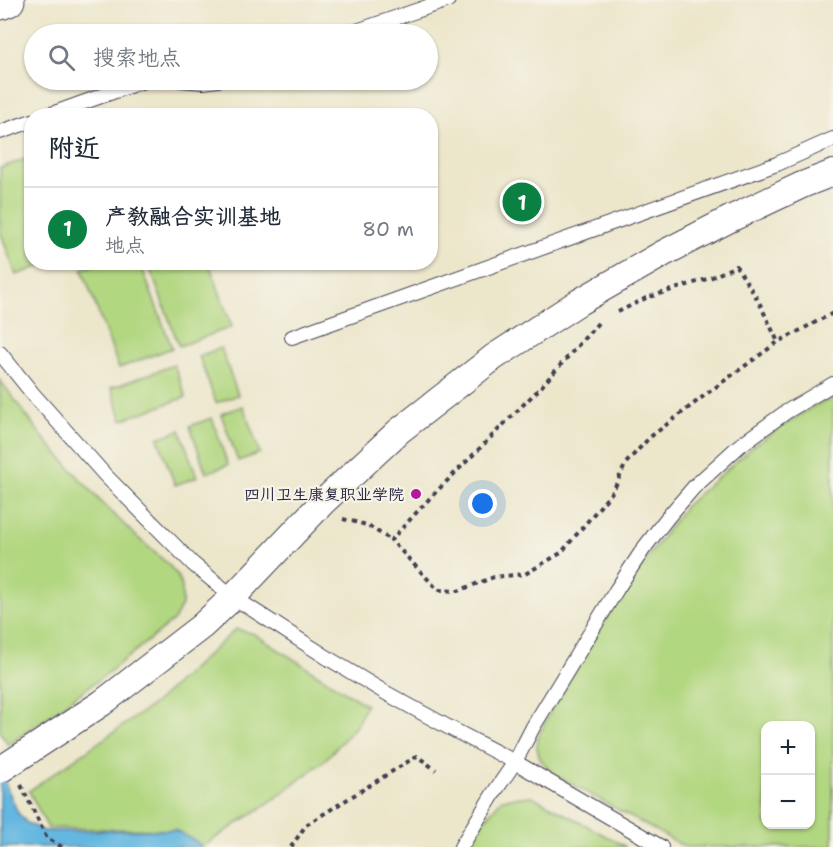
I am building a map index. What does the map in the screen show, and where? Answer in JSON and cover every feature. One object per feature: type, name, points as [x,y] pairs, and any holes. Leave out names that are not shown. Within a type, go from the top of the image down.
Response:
[{"type":"main road","points":[[0,3],[8,0]]},
{"type":"street","points":[[0,770],[102,703],[171,651],[233,597],[322,503],[399,430],[494,357],[579,302],[664,253],[730,219],[833,173]]},
{"type":"lane","points":[[377,24],[448,0]]},
{"type":"lane","points":[[68,108],[118,90]]},
{"type":"lane","points":[[0,132],[24,124]]},
{"type":"lane","points":[[292,337],[777,164],[833,139]]},
{"type":"lane","points":[[0,353],[33,394],[105,474],[193,564],[233,597],[386,693],[515,762],[661,847]]},
{"type":"lane","points":[[461,847],[515,762],[533,727],[622,581],[644,548],[681,501],[723,459],[754,434],[833,384]]},
{"type":"path","points":[[609,317],[646,298],[710,278],[736,266],[758,300],[778,342]]},
{"type":"path","points":[[322,503],[330,516],[367,525],[391,540],[438,590],[458,591],[494,577],[525,574],[561,553],[613,491],[626,463],[649,438],[778,342],[833,313]]},
{"type":"path","points":[[391,540],[541,387],[599,321]]},
{"type":"path","points":[[291,847],[306,825],[417,756],[436,770]]},
{"type":"path","points":[[47,838],[62,847]]},
{"type":"green space","points":[[24,159],[24,270],[30,270],[16,275],[0,231],[0,168]]},
{"type":"green space","points":[[82,270],[143,270],[172,348],[119,368]]},
{"type":"green space","points":[[151,270],[212,270],[232,327],[179,346]]},
{"type":"green space","points":[[221,348],[238,395],[216,403],[199,356]]},
{"type":"green space","points":[[174,365],[186,397],[122,420],[111,388]]},
{"type":"green space","points":[[0,380],[41,435],[103,504],[168,564],[177,575],[182,587],[182,605],[174,620],[104,676],[8,745],[0,731]]},
{"type":"green space","points":[[833,397],[833,847],[685,847],[553,774],[540,759],[537,748],[538,737],[551,710],[621,594],[685,506],[757,443],[812,407]]},
{"type":"green space","points":[[243,406],[260,453],[238,461],[221,414]]},
{"type":"green space","points":[[212,418],[228,465],[206,473],[190,426]]},
{"type":"green space","points":[[180,430],[197,477],[175,485],[158,438]]},
{"type":"green space","points":[[236,629],[254,634],[366,705],[356,726],[325,760],[273,800],[202,847],[175,830],[48,828],[29,791],[154,704]]},
{"type":"green space","points":[[532,796],[626,847],[469,847],[478,827],[502,799]]},
{"type":"water","points":[[0,771],[18,813],[27,823],[44,831],[175,830],[202,847],[0,847]]},
{"type":"place","name":"产教融合实训基地","points":[[522,202]]},
{"type":"place","name":"四川卫生康复职业学院","points":[[416,494]]}]
